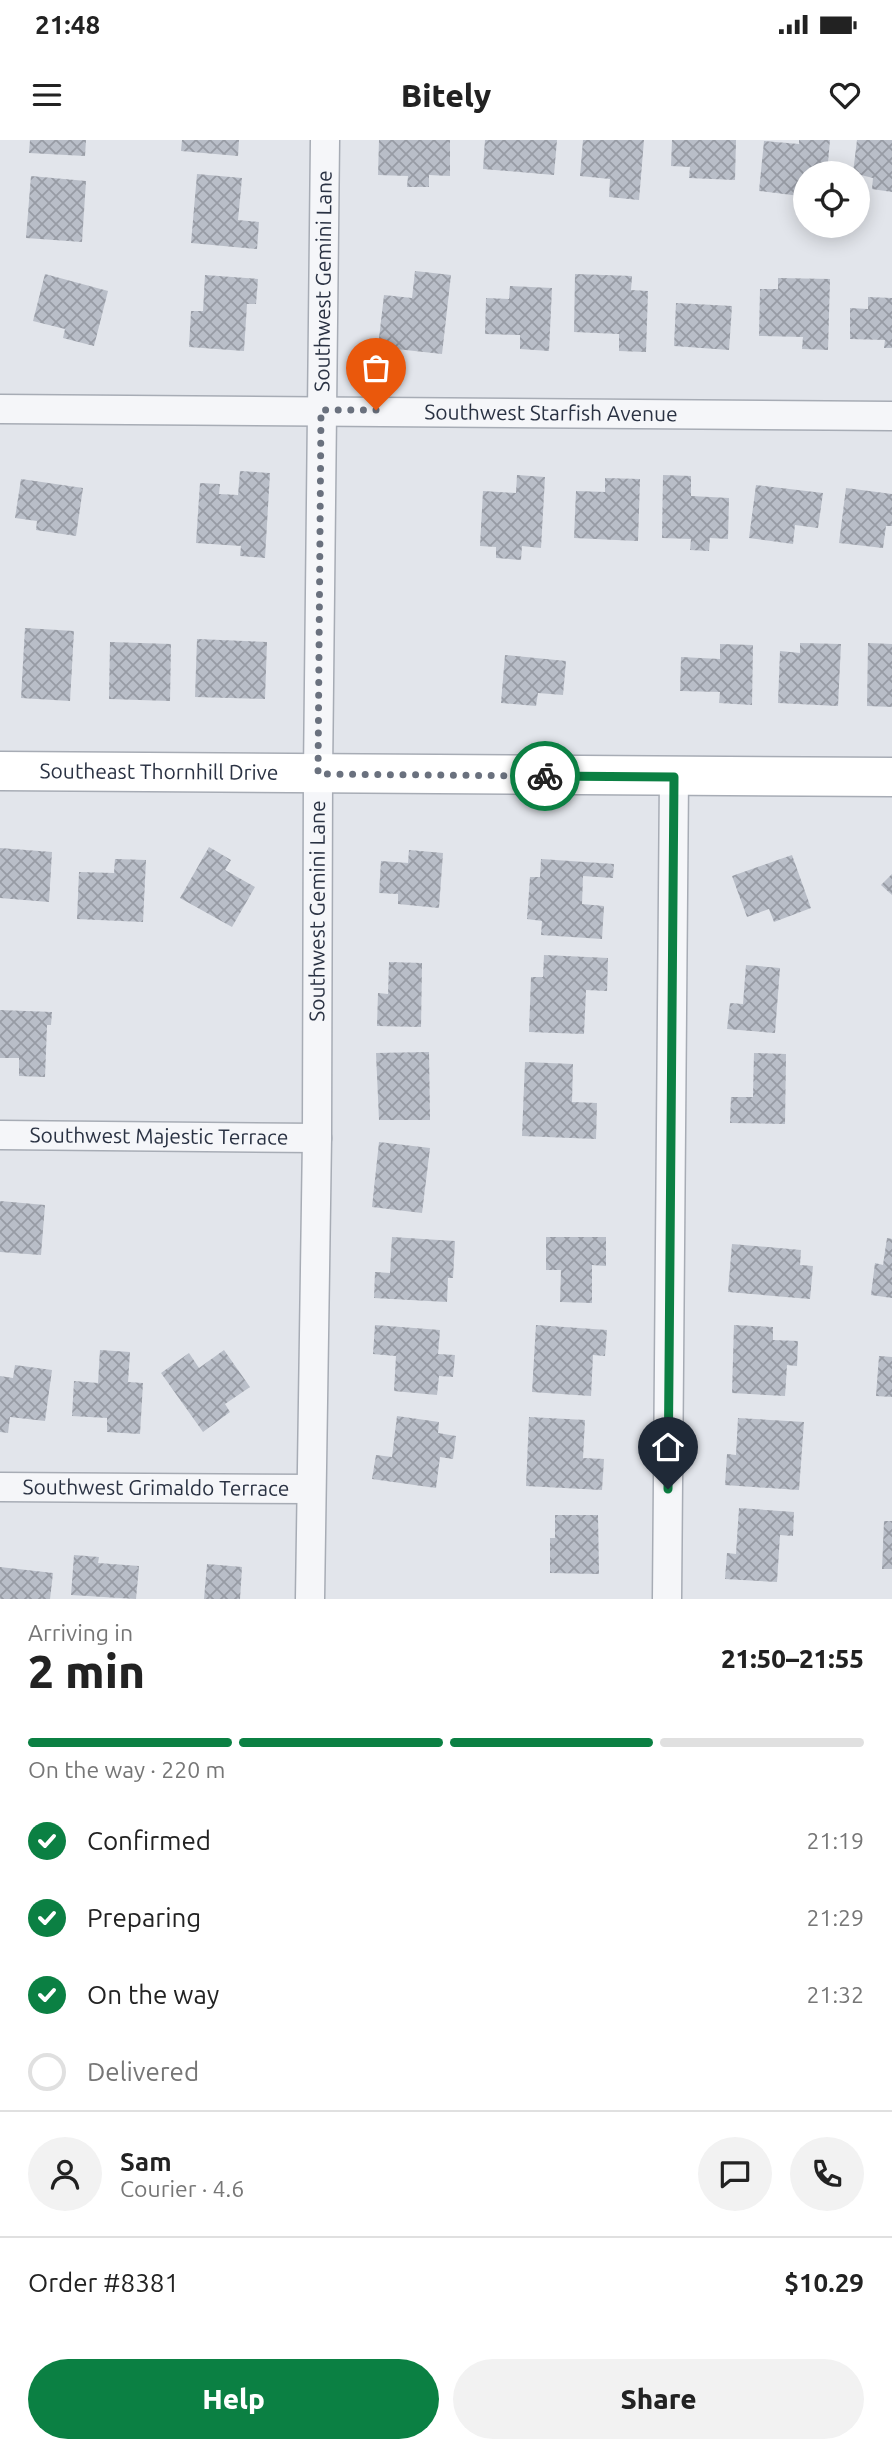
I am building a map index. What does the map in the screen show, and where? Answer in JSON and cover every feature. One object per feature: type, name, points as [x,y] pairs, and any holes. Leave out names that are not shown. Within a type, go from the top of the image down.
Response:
[{"type":"street","name":"Southwest Gemini Lane","points":[[310,1599],[317,1138],[325,140]]},
{"type":"street","name":"Southwest Starfish Avenue","points":[[0,409],[892,416]]},
{"type":"street","name":"Southeast Thornhill Drive","points":[[0,771],[892,777]]},
{"type":"street","points":[[667,1599],[674,777]]},
{"type":"street","name":"Southwest Majestic Terrace","points":[[0,1135],[317,1138]]},
{"type":"street","name":"Southwest Grimaldo Terrace","points":[[0,1487],[310,1489]]},
{"type":"building","points":[[30,140],[86,140],[85,156],[29,153]]},
{"type":"building","points":[[182,140],[239,140],[238,156],[181,151]]},
{"type":"building","points":[[379,140],[450,140],[450,176],[429,175],[429,187],[407,187],[408,176],[378,175]]},
{"type":"building","points":[[485,140],[557,140],[554,175],[483,169]]},
{"type":"building","points":[[583,140],[644,140],[639,200],[609,197],[610,179],[580,176]]},
{"type":"building","points":[[672,140],[736,140],[735,180],[689,178],[690,167],[671,166]]},
{"type":"building","points":[[799,140],[830,140],[828,161],[793,161],[793,195],[759,191],[764,141],[799,144]]},
{"type":"building","points":[[857,140],[892,140],[892,192],[872,189],[870,161],[854,161]]},
{"type":"building","points":[[197,174],[242,178],[238,220],[259,222],[257,249],[191,243]]},
{"type":"building","points":[[31,176],[86,181],[82,242],[26,238]]},
{"type":"building","points":[[415,271],[451,275],[442,354],[378,347],[384,295],[412,298]]},
{"type":"building","points":[[45,274],[108,291],[94,346],[63,338],[65,329],[33,321]]},
{"type":"building","points":[[575,274],[632,276],[631,290],[648,291],[646,352],[619,351],[619,334],[574,332]]},
{"type":"building","points":[[205,275],[258,279],[256,304],[247,304],[244,351],[189,347],[191,311],[203,311]]},
{"type":"building","points":[[778,278],[830,279],[828,350],[802,349],[803,337],[759,336],[760,289],[778,289]]},
{"type":"building","points":[[510,286],[552,288],[549,351],[520,349],[520,335],[485,334],[486,298],[509,299]]},
{"type":"building","points":[[868,297],[892,298],[892,348],[884,348],[885,340],[850,339],[850,308],[868,309]]},
{"type":"building","points":[[676,303],[732,306],[729,350],[674,346]]},
{"type":"building","points":[[240,471],[270,473],[265,558],[240,556],[241,546],[196,543],[200,483],[220,484],[219,494],[238,495]]},
{"type":"building","points":[[517,475],[545,477],[541,548],[522,546],[521,560],[496,558],[496,547],[480,546],[483,491],[516,493]]},
{"type":"building","points":[[663,475],[691,476],[691,496],[729,498],[728,539],[710,538],[709,551],[690,550],[691,539],[662,538]]},
{"type":"building","points":[[605,478],[640,479],[638,541],[574,538],[576,491],[605,492]]},
{"type":"building","points":[[21,479],[83,488],[76,536],[36,530],[37,521],[15,518]]},
{"type":"building","points":[[756,485],[823,493],[818,528],[795,525],[793,544],[749,538]]},
{"type":"building","points":[[846,488],[892,494],[892,526],[886,526],[883,548],[839,543]]},
{"type":"building","points":[[25,628],[74,631],[70,701],[21,698]]},
{"type":"building","points":[[197,639],[267,642],[265,699],[195,697]]},
{"type":"building","points":[[110,642],[171,644],[170,701],[109,699]]},
{"type":"building","points":[[800,643],[841,644],[838,706],[778,703],[780,651],[800,653]]},
{"type":"building","points":[[868,643],[892,644],[892,707],[867,706]]},
{"type":"building","points":[[720,644],[753,645],[752,705],[719,703],[720,692],[680,691],[681,657],[720,659]]},
{"type":"building","points":[[505,655],[566,661],[563,695],[538,693],[536,706],[501,703]]},
{"type":"building","points":[[209,847],[231,860],[225,870],[255,887],[232,927],[180,898]]},
{"type":"building","points":[[0,848],[52,852],[49,902],[0,898]]},
{"type":"building","points":[[409,850],[443,853],[439,908],[398,904],[398,894],[379,893],[381,861],[408,863]]},
{"type":"building","points":[[792,855],[811,908],[774,922],[769,909],[747,917],[732,876]]},
{"type":"building","points":[[115,859],[146,860],[143,922],[77,919],[79,872],[114,873]]},
{"type":"building","points":[[541,859],[614,864],[613,878],[583,876],[582,904],[604,906],[602,939],[541,935],[542,921],[527,919],[530,877],[540,877]]},
{"type":"building","points":[[892,874],[892,895],[881,885]]},
{"type":"building","points":[[544,955],[608,958],[607,991],[586,990],[584,1034],[529,1032],[531,977],[543,977]]},
{"type":"building","points":[[389,962],[422,963],[421,1027],[377,1026],[378,993],[388,994]]},
{"type":"building","points":[[746,965],[780,968],[775,1033],[727,1029],[730,1003],[743,1004]]},
{"type":"building","points":[[0,1010],[52,1012],[51,1025],[47,1025],[45,1077],[19,1076],[19,1058],[0,1058]]},
{"type":"building","points":[[429,1052],[430,1120],[379,1120],[376,1053]]},
{"type":"building","points":[[754,1053],[786,1054],[785,1124],[730,1123],[731,1097],[753,1097]]},
{"type":"building","points":[[525,1062],[573,1064],[572,1102],[597,1103],[596,1139],[522,1136]]},
{"type":"building","points":[[379,1142],[430,1148],[422,1213],[372,1207]]},
{"type":"building","points":[[0,1201],[45,1205],[41,1255],[0,1252]]},
{"type":"building","points":[[392,1237],[455,1241],[453,1278],[448,1278],[447,1302],[374,1298],[375,1272],[390,1273]]},
{"type":"building","points":[[546,1237],[606,1237],[606,1266],[592,1265],[592,1303],[560,1302],[561,1270],[546,1270]]},
{"type":"building","points":[[887,1238],[892,1239],[892,1298],[871,1295],[875,1263],[883,1265]]},
{"type":"building","points":[[732,1244],[801,1250],[800,1265],[813,1266],[810,1299],[728,1292]]},
{"type":"building","points":[[375,1325],[440,1330],[438,1354],[455,1355],[453,1377],[439,1376],[437,1395],[394,1391],[396,1356],[373,1354]]},
{"type":"building","points":[[536,1325],[607,1330],[605,1356],[593,1355],[591,1396],[532,1392]]},
{"type":"building","points":[[734,1325],[773,1327],[773,1340],[798,1341],[797,1366],[787,1365],[785,1396],[732,1393]]},
{"type":"building","points":[[100,1350],[130,1352],[128,1382],[143,1383],[140,1434],[107,1432],[107,1418],[72,1416],[74,1381],[98,1383]]},
{"type":"building","points":[[224,1350],[250,1387],[225,1404],[230,1412],[203,1432],[161,1373],[189,1353],[199,1368]]},
{"type":"building","points":[[879,1356],[892,1357],[892,1397],[876,1396]]},
{"type":"building","points":[[15,1365],[52,1370],[45,1421],[10,1417],[8,1433],[0,1432],[0,1376],[13,1378]]},
{"type":"building","points":[[397,1416],[439,1422],[438,1433],[456,1436],[453,1459],[440,1457],[436,1488],[372,1479],[376,1455],[392,1457]]},
{"type":"building","points":[[529,1417],[585,1420],[583,1458],[604,1459],[602,1490],[526,1486]]},
{"type":"building","points":[[738,1418],[804,1422],[799,1490],[725,1485],[727,1454],[736,1455]]},
{"type":"building","points":[[739,1508],[794,1512],[793,1536],[780,1535],[777,1582],[725,1579],[727,1553],[736,1554]]},
{"type":"building","points":[[555,1515],[598,1515],[599,1574],[550,1573],[550,1538],[555,1538]]},
{"type":"building","points":[[884,1521],[892,1521],[892,1569],[882,1569]]},
{"type":"building","points":[[74,1555],[99,1557],[98,1563],[139,1566],[136,1599],[71,1595]]},
{"type":"building","points":[[207,1564],[242,1567],[240,1599],[204,1599]]},
{"type":"building","points":[[0,1567],[53,1573],[50,1599],[0,1599]]},
{"type":"way so far","points":[[376,410],[321,410],[318,774],[545,776]]},
{"type":"route","points":[[545,776],[674,777],[668,1489]]}]
